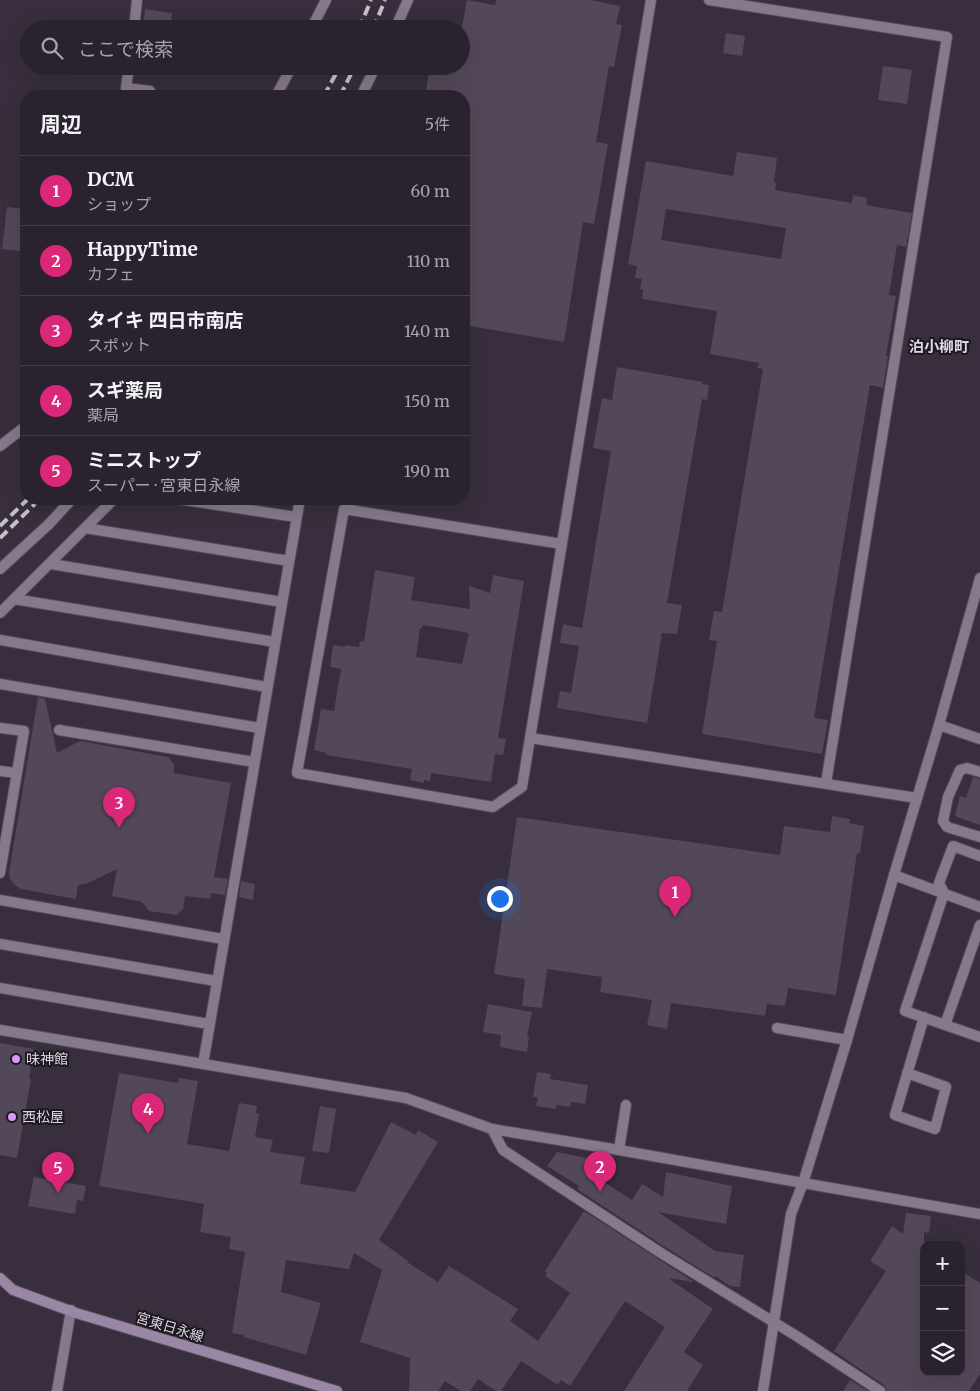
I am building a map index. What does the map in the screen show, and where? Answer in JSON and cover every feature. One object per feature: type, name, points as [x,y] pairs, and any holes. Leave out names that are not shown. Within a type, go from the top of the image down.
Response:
[{"type":"main road","name":"宮東日永線","points":[[0,1278],[13,1290],[76,1313],[338,1391]]},
{"type":"street","points":[[135,20],[137,0]]},
{"type":"street","points":[[316,20],[326,0]]},
{"type":"street","points":[[399,20],[408,0]]},
{"type":"street","points":[[562,544],[344,509],[297,773],[493,807],[522,787],[562,544],[650,0]]},
{"type":"street","points":[[709,0],[947,37],[826,784]]},
{"type":"street","points":[[128,75],[126,88],[142,90]]},
{"type":"street","points":[[279,90],[287,75]]},
{"type":"street","points":[[364,90],[372,75]]},
{"type":"street","points":[[0,446],[20,431]]},
{"type":"street","points":[[0,569],[49,524],[66,505]]},
{"type":"street","points":[[0,613],[108,505]]},
{"type":"street","points":[[217,505],[296,517]]},
{"type":"street","points":[[203,1064],[299,505]]},
{"type":"street","points":[[85,528],[289,561]]},
{"type":"street","points":[[50,564],[282,602]]},
{"type":"street","points":[[763,1391],[791,1214],[803,1183],[847,1040],[980,578]]},
{"type":"street","points":[[14,599],[275,642]]},
{"type":"street","points":[[0,640],[267,687]]},
{"type":"street","points":[[0,684],[260,728]]},
{"type":"street","points":[[939,725],[980,739]]},
{"type":"street","points":[[0,728],[24,731],[17,773],[5,814],[0,873]]},
{"type":"street","points":[[59,730],[254,762]]},
{"type":"street","points":[[530,738],[917,798]]},
{"type":"street","points":[[980,772],[968,768],[960,770],[948,797],[943,820],[947,826],[980,837]]},
{"type":"street","points":[[0,771],[17,773]]},
{"type":"street","points":[[980,856],[953,846],[939,883],[944,893],[905,1011],[980,1037]]},
{"type":"street","points":[[894,875],[979,906]]},
{"type":"street","points":[[0,900],[224,939]]},
{"type":"street","points":[[945,1025],[980,925]]},
{"type":"street","points":[[0,944],[216,981]]},
{"type":"street","points":[[0,988],[209,1024]]},
{"type":"street","points":[[907,1074],[946,1087],[935,1129],[895,1114],[907,1074],[924,1018]]},
{"type":"street","points":[[777,1028],[847,1040]]},
{"type":"street","points":[[0,1030],[406,1098],[492,1129],[980,1214]]},
{"type":"street","points":[[618,1150],[626,1105]]},
{"type":"street","points":[[492,1129],[503,1150],[880,1391]]},
{"type":"street","points":[[0,1288],[13,1290]]},
{"type":"street","points":[[57,1391],[71,1310]]},
{"type":"building","points":[[467,0],[495,5],[496,0],[590,0],[620,6],[616,24],[622,25],[614,67],[609,66],[596,142],[608,144],[594,224],[583,222],[564,342],[470,326],[470,90],[426,90],[428,75],[470,75],[470,20],[463,20]]},
{"type":"building","points":[[145,9],[172,13],[171,20],[144,20]]},
{"type":"building","points":[[726,33],[745,36],[742,56],[723,53]]},
{"type":"building","points":[[883,66],[912,70],[907,104],[878,100]]},
{"type":"building","points":[[737,152],[777,158],[775,190],[852,203],[853,195],[867,198],[866,205],[912,213],[906,247],[897,245],[889,295],[896,296],[886,356],[888,356],[883,388],[870,385],[814,718],[828,720],[822,754],[702,734],[717,641],[709,640],[714,611],[722,612],[763,369],[757,368],[759,363],[710,354],[717,311],[642,299],[643,289],[640,289],[642,279],[635,278],[637,266],[628,264],[646,161],[733,176]],"holes":[[[666,209],[786,228],[781,259],[661,240]]]},
{"type":"building","points":[[7,207],[20,208],[20,251],[2,249]]},
{"type":"building","points":[[617,367],[703,382],[702,384],[709,385],[707,400],[702,399],[667,603],[682,605],[677,634],[662,633],[647,723],[557,708],[560,691],[571,693],[579,646],[560,643],[563,624],[582,628],[611,451],[593,448],[602,398],[612,400]]},
{"type":"building","points":[[375,570],[415,577],[411,600],[470,609],[469,586],[490,593],[493,575],[524,581],[498,738],[506,739],[503,755],[495,754],[491,782],[431,773],[430,781],[424,780],[424,783],[410,780],[412,769],[327,755],[327,753],[314,750],[321,709],[334,711],[341,669],[330,667],[333,645],[359,647],[360,641],[364,642]],"holes":[[[423,625],[469,633],[462,664],[416,657],[420,628]]]},
{"type":"building","points":[[38,697],[45,699],[57,753],[80,741],[168,757],[174,764],[174,773],[231,783],[214,877],[228,879],[225,895],[211,893],[210,899],[185,896],[183,909],[177,915],[149,911],[142,902],[112,896],[117,869],[88,883],[78,885],[76,899],[21,889],[15,885],[10,879],[9,873]]},
{"type":"building","points":[[973,777],[980,779],[980,825],[955,815],[960,796],[966,798]]},
{"type":"building","points":[[832,816],[850,819],[849,823],[864,826],[860,853],[857,853],[836,995],[788,988],[785,1006],[767,1004],[765,1016],[671,1003],[667,1029],[647,1025],[652,1000],[600,992],[602,977],[547,969],[542,1008],[522,1006],[525,979],[494,974],[517,817],[780,855],[784,826],[830,832]]},
{"type":"building","points":[[241,881],[255,884],[253,900],[239,897]]},
{"type":"building","points":[[488,1004],[532,1012],[527,1036],[529,1037],[527,1052],[500,1047],[501,1035],[483,1032]]},
{"type":"building","name":"西松屋","points":[[0,1043],[34,1049],[29,1079],[31,1079],[17,1158],[0,1155]]},
{"type":"building","points":[[537,1072],[551,1074],[550,1079],[588,1085],[585,1104],[571,1102],[570,1107],[556,1105],[556,1109],[536,1106],[538,1097],[533,1097]]},
{"type":"building","points":[[119,1073],[178,1083],[179,1078],[198,1081],[187,1144],[229,1151],[239,1103],[257,1106],[256,1113],[259,1114],[255,1137],[273,1140],[270,1152],[305,1157],[300,1184],[355,1192],[391,1122],[416,1135],[418,1130],[438,1142],[379,1240],[407,1262],[438,1282],[449,1266],[518,1309],[510,1321],[538,1341],[570,1293],[545,1276],[547,1273],[545,1271],[584,1211],[694,1282],[668,1278],[713,1309],[684,1352],[703,1365],[687,1391],[624,1391],[665,1327],[625,1301],[570,1386],[561,1380],[558,1385],[521,1361],[501,1391],[496,1391],[478,1379],[470,1391],[461,1391],[445,1381],[438,1391],[409,1391],[410,1358],[360,1342],[382,1270],[354,1253],[349,1269],[286,1260],[281,1292],[321,1303],[306,1355],[244,1337],[244,1335],[232,1333],[245,1252],[229,1249],[231,1237],[200,1232],[204,1204],[99,1186]]},
{"type":"building","points":[[320,1106],[336,1109],[329,1153],[312,1151]]},
{"type":"building","points":[[557,1152],[592,1159],[585,1170],[632,1200],[642,1184],[663,1197],[666,1172],[732,1186],[726,1224],[658,1212],[715,1251],[744,1255],[740,1287],[730,1286],[716,1276],[715,1278],[577,1189],[579,1186],[547,1166]]},
{"type":"building","points":[[34,1177],[86,1186],[83,1201],[77,1200],[75,1214],[28,1206]]},
{"type":"building","points":[[906,1213],[931,1216],[929,1233],[924,1232],[924,1241],[920,1241],[920,1376],[965,1376],[965,1274],[980,1283],[980,1374],[969,1391],[887,1391],[884,1385],[834,1351],[886,1271],[870,1261],[892,1226],[903,1234]]},
{"type":"building","points":[[850,1380],[868,1391],[843,1391]]},
{"type":"railway","points":[[363,20],[371,0]]},
{"type":"railway","points":[[377,20],[385,0]]},
{"type":"railway","points":[[327,90],[335,75]]},
{"type":"railway","points":[[343,90],[350,75]]},
{"type":"railway","points":[[0,526],[22,505]]},
{"type":"railway","points":[[0,538],[34,505]]},
{"type":"place","name":"タイキ 四日市南店","points":[[119,828]]},
{"type":"place","name":"DCM","points":[[675,917]]},
{"type":"place","name":"味神館","points":[[16,1059]]},
{"type":"place","name":"西松屋","points":[[12,1117]]},
{"type":"place","name":"スギ薬局","points":[[148,1134]]},
{"type":"place","name":"HappyTime","points":[[600,1192]]},
{"type":"place","name":"ミニストップ","points":[[58,1193]]},
{"type":"district","name":"泊小柳町","points":[[939,347]]}]
